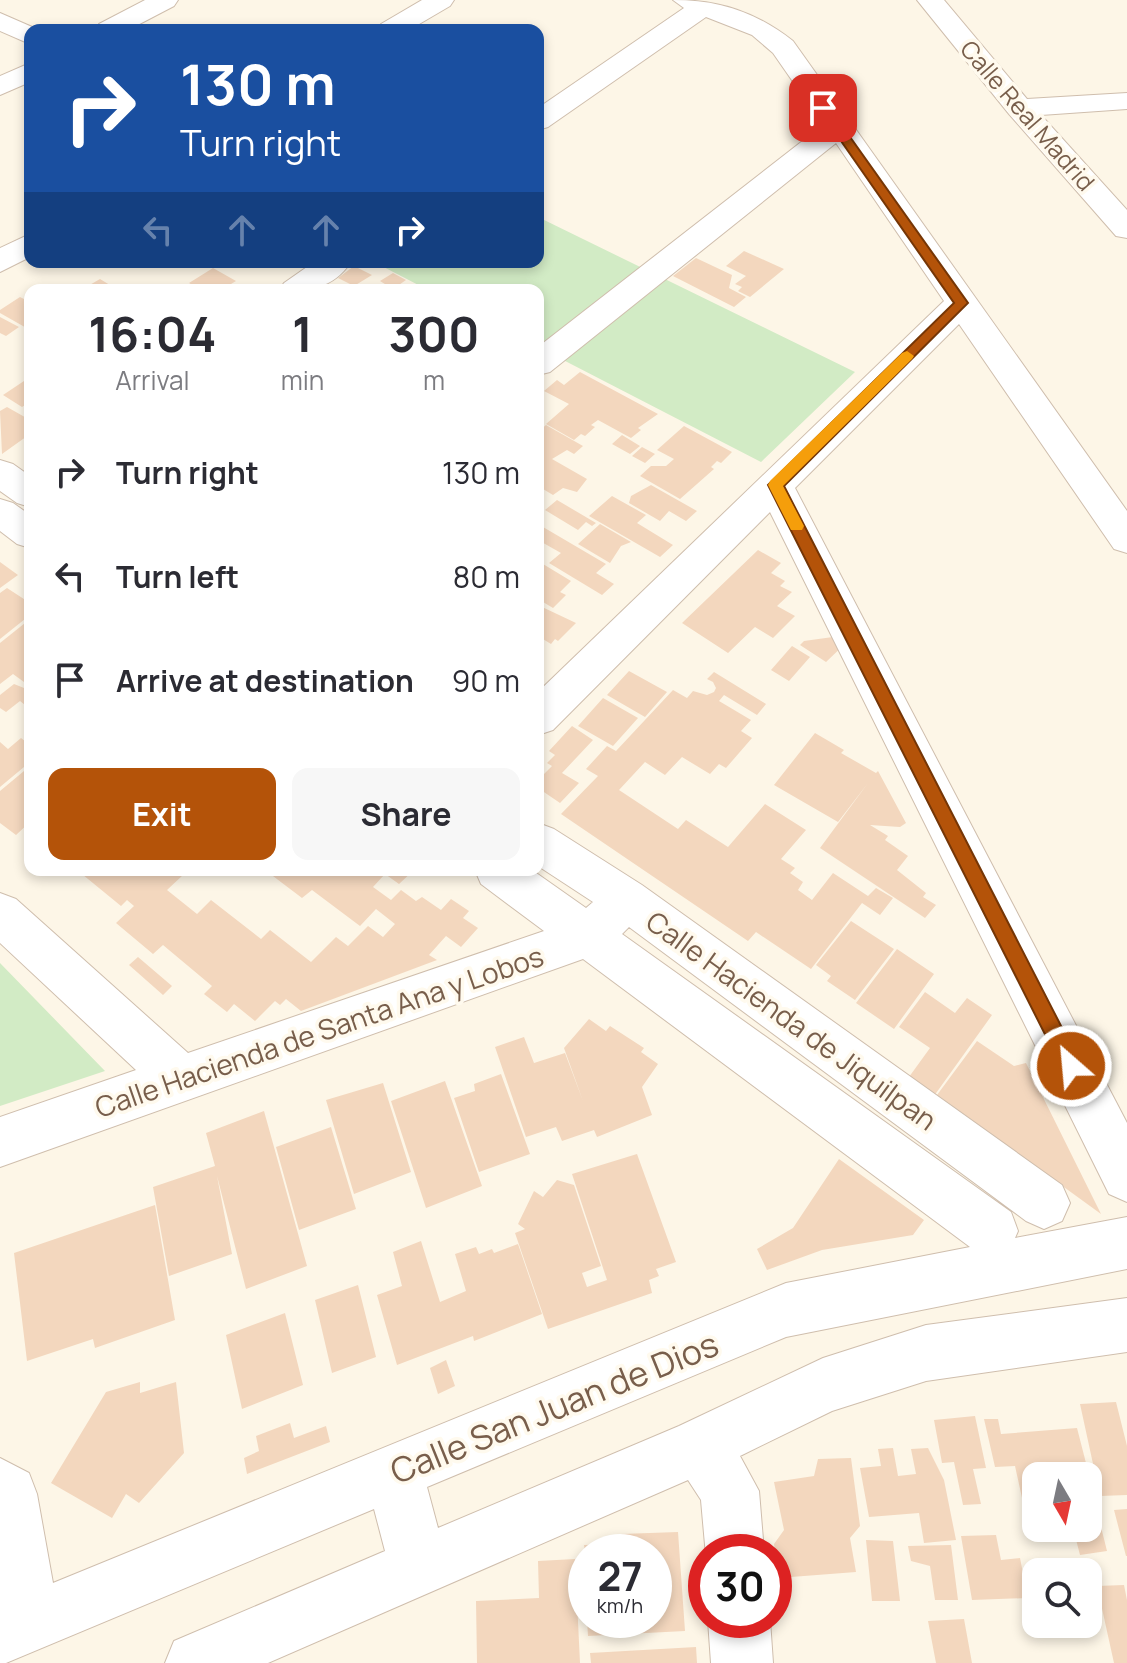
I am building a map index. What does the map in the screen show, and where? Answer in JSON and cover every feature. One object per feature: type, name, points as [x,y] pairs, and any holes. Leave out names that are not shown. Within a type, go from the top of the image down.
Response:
[{"type":"street","points":[[119,24],[165,0]]},
{"type":"street","points":[[400,24],[441,0]]},
{"type":"street","name":"Calle Real Madrid","points":[[930,0],[1019,108],[1127,229]]},
{"type":"street","points":[[544,116],[694,3],[761,29],[783,47],[1127,539]]},
{"type":"street","points":[[0,21],[24,33]]},
{"type":"street","points":[[0,87],[24,74]]},
{"type":"street","points":[[1019,108],[1127,101]]},
{"type":"street","points":[[544,359],[837,128]]},
{"type":"street","points":[[0,262],[24,248]]},
{"type":"street","points":[[304,284],[326,268]]},
{"type":"street","points":[[544,712],[961,303]]},
{"type":"street","points":[[775,485],[1127,1176]]},
{"type":"street","points":[[15,487],[24,515]]},
{"type":"street","name":"Calle Hacienda de Jiquilpan","points":[[544,846],[626,899],[1044,1203]]},
{"type":"street","name":"Calle Hacienda de Jiquilpan","points":[[505,876],[992,1231]]},
{"type":"street","name":"Calle Hacienda de Santa Ana y Lobos","points":[[0,1142],[589,936],[626,899]]},
{"type":"street","points":[[0,913],[181,1079]]},
{"type":"street","name":"Calle San Juan de Dios","points":[[14,1629],[786,1310],[1127,1243]]},
{"type":"street","points":[[196,1663],[699,1446],[823,1386],[926,1353],[1127,1325]]},
{"type":"street","points":[[699,1446],[730,1491],[733,1534]]},
{"type":"street","points":[[394,1473],[419,1566]]},
{"type":"street","points":[[0,1487],[8,1494],[14,1629]]},
{"type":"street","points":[[740,1638],[742,1663]]},
{"type":"green space","points":[[544,220],[855,372],[761,462],[544,350],[544,284],[416,284],[386,268],[544,268]]},
{"type":"green space","points":[[0,963],[105,1071],[0,1106]]},
{"type":"building","points":[[744,251],[784,269],[750,297],[738,291],[742,287],[735,284],[746,276],[726,266]]},
{"type":"building","points":[[696,258],[732,275],[729,288],[746,297],[734,307],[673,276]]},
{"type":"building","points":[[213,268],[236,281],[231,284],[189,283]]},
{"type":"building","points":[[351,268],[372,275],[357,284],[338,278]]},
{"type":"building","points":[[393,273],[406,280],[400,284],[380,281]]},
{"type":"building","points":[[100,279],[108,284],[91,284]]},
{"type":"building","points":[[20,297],[24,299],[24,327],[0,313]]},
{"type":"building","points":[[0,317],[19,327],[6,336],[0,333]]},
{"type":"building","points":[[580,372],[658,414],[638,428],[641,430],[631,438],[598,420],[585,436],[581,434],[574,440],[546,424],[569,404],[544,391],[557,380],[564,385]]},
{"type":"building","points":[[24,381],[24,406],[3,395]]},
{"type":"building","points":[[7,407],[24,417],[24,438],[2,454],[0,411]]},
{"type":"building","points":[[546,425],[583,446],[574,454],[567,450],[552,459],[587,479],[577,492],[563,488],[553,495],[544,490]]},
{"type":"building","points":[[684,426],[732,452],[721,463],[717,461],[711,467],[714,469],[680,499],[640,476],[651,466],[666,466],[674,459],[657,450]]},
{"type":"building","points":[[622,435],[640,446],[630,454],[612,444]]},
{"type":"building","points":[[642,447],[655,454],[645,463],[632,456]]},
{"type":"building","points":[[651,485],[697,511],[686,521],[669,511],[660,521],[629,503],[631,496]]},
{"type":"building","points":[[612,496],[646,515],[637,523],[673,545],[660,557],[589,516]]},
{"type":"building","points":[[557,500],[596,523],[592,526],[586,522],[578,530],[545,510]]},
{"type":"building","points":[[600,524],[631,542],[621,546],[610,563],[578,544]]},
{"type":"building","points":[[544,528],[606,564],[596,573],[614,584],[602,595],[549,563],[561,553],[544,543]]},
{"type":"building","points":[[758,550],[781,563],[771,573],[785,581],[780,586],[792,592],[777,606],[795,616],[773,638],[755,627],[728,653],[682,623]]},
{"type":"building","points":[[0,562],[18,575],[0,588]]},
{"type":"building","points":[[544,565],[571,581],[560,592],[566,595],[553,608],[544,603]]},
{"type":"building","points":[[7,588],[24,599],[24,620],[0,639],[0,593]]},
{"type":"building","points":[[544,608],[576,623],[551,644],[544,640]]},
{"type":"building","points":[[24,624],[24,682],[13,674],[0,684],[0,643]]},
{"type":"building","points":[[840,636],[848,641],[826,662],[800,645],[804,641]]},
{"type":"building","points":[[792,646],[810,657],[789,681],[771,670]]},
{"type":"building","points":[[629,671],[667,692],[645,717],[607,695]]},
{"type":"building","points":[[714,672],[766,704],[757,715],[724,695],[719,701],[751,720],[741,731],[752,738],[726,768],[719,764],[710,774],[682,757],[665,775],[645,762],[619,790],[678,829],[686,820],[728,847],[765,804],[806,830],[781,859],[795,868],[790,873],[803,882],[798,890],[812,900],[833,873],[868,896],[876,888],[893,898],[880,915],[862,903],[811,969],[756,932],[748,941],[561,814],[598,776],[586,769],[607,746],[616,751],[673,690],[687,698],[693,691],[707,695],[714,692],[713,682],[707,679]]},
{"type":"building","points":[[14,684],[24,688],[24,704],[20,701],[6,712],[0,708],[0,695]]},
{"type":"building","points":[[603,698],[638,718],[613,746],[578,726]]},
{"type":"building","points":[[572,726],[593,740],[562,773],[579,783],[560,803],[544,792],[544,774],[552,766],[547,763],[555,755],[549,751]]},
{"type":"building","points":[[815,733],[844,750],[841,753],[876,773],[878,771],[906,823],[900,827],[870,825],[888,836],[885,840],[908,856],[897,870],[926,893],[923,897],[936,905],[925,918],[820,848],[868,783],[838,822],[774,785]]},
{"type":"building","points":[[21,738],[24,740],[24,767],[0,787],[0,742],[8,749]]},
{"type":"building","points":[[24,771],[24,828],[16,835],[0,823],[0,791]]},
{"type":"building","points":[[84,876],[182,876],[167,890],[197,914],[211,900],[261,939],[270,930],[311,962],[336,937],[348,946],[368,926],[383,937],[395,924],[376,909],[360,926],[312,890],[302,898],[273,876],[383,876],[373,887],[391,900],[401,890],[416,901],[422,897],[441,910],[451,899],[469,911],[463,918],[478,928],[461,947],[446,936],[429,955],[437,960],[301,1011],[286,999],[280,1005],[275,1001],[255,1021],[234,1004],[227,1012],[204,994],[212,986],[163,945],[153,954],[116,923],[134,906],[127,900],[121,906]]},
{"type":"building","points":[[388,876],[408,876],[399,884]]},
{"type":"building","points":[[851,921],[894,949],[855,1000],[827,981],[831,976],[816,965]]},
{"type":"building","points":[[897,949],[934,974],[894,1029],[856,1003]]},
{"type":"building","points":[[138,957],[172,986],[163,995],[129,965]]},
{"type":"building","points":[[925,992],[955,1013],[967,998],[992,1015],[934,1096],[909,1077],[930,1048],[899,1027]]},
{"type":"building","points":[[589,1019],[606,1031],[610,1026],[644,1048],[641,1052],[658,1064],[642,1087],[652,1115],[597,1137],[594,1130],[562,1141],[556,1127],[526,1137],[495,1047],[524,1037],[534,1063],[565,1053],[583,1101],[564,1048]]},
{"type":"building","points":[[977,1041],[1014,1066],[1026,1063],[1101,1214],[937,1095]]},
{"type":"building","points":[[501,1074],[530,1154],[479,1172],[454,1098],[475,1091],[474,1084]]},
{"type":"building","points":[[445,1081],[482,1186],[426,1208],[391,1101]]},
{"type":"building","points":[[383,1083],[411,1172],[354,1194],[326,1100]]},
{"type":"building","points":[[264,1111],[307,1266],[246,1289],[217,1176],[232,1254],[169,1276],[153,1187],[215,1166],[206,1133]]},
{"type":"building","points":[[331,1127],[356,1209],[299,1230],[276,1147]]},
{"type":"building","points":[[637,1154],[676,1262],[656,1269],[659,1276],[649,1280],[652,1293],[548,1329],[515,1233],[525,1229],[518,1224],[534,1191],[543,1197],[557,1180],[574,1185],[601,1266],[582,1273],[587,1287],[607,1280],[572,1174]]},
{"type":"building","points":[[839,1159],[924,1220],[913,1235],[822,1250],[767,1270],[757,1249],[793,1228]]},
{"type":"building","points":[[155,1205],[175,1320],[95,1348],[93,1339],[27,1361],[14,1253]]},
{"type":"building","points":[[421,1241],[440,1302],[466,1291],[455,1254],[476,1247],[479,1254],[492,1249],[494,1253],[518,1244],[542,1314],[474,1341],[473,1336],[397,1365],[377,1295],[402,1286],[393,1252]]},
{"type":"building","points":[[358,1285],[376,1357],[332,1373],[315,1300]]},
{"type":"building","points":[[285,1313],[303,1385],[242,1409],[226,1335]]},
{"type":"building","points":[[446,1360],[455,1386],[438,1394],[430,1368]]},
{"type":"building","points":[[140,1382],[140,1393],[176,1382],[184,1453],[139,1503],[126,1494],[112,1518],[51,1483],[106,1392]]},
{"type":"building","points":[[1116,1402],[1127,1446],[1127,1495],[1102,1496],[1102,1462],[1093,1462],[1080,1404]]},
{"type":"building","points":[[975,1416],[986,1468],[973,1469],[981,1504],[963,1505],[954,1462],[942,1463],[934,1420]]},
{"type":"building","points":[[984,1419],[998,1419],[1001,1434],[1077,1428],[1086,1462],[1022,1462],[1022,1498],[1015,1466],[995,1467]]},
{"type":"building","points":[[290,1423],[294,1438],[326,1426],[330,1442],[247,1474],[244,1458],[259,1451],[256,1436]]},
{"type":"building","points":[[893,1448],[898,1476],[916,1474],[911,1449],[928,1448],[944,1480],[956,1540],[924,1543],[919,1513],[869,1517],[860,1468],[881,1466],[878,1449]]},
{"type":"building","points":[[851,1458],[860,1526],[850,1538],[856,1572],[792,1577],[792,1534],[781,1534],[784,1530],[774,1482],[814,1476],[818,1459]]},
{"type":"building","points":[[1127,1509],[1127,1556],[1126,1556],[1114,1510]]},
{"type":"building","points":[[1102,1531],[1107,1551],[1080,1555],[1077,1542],[1102,1542]]},
{"type":"building","points":[[678,1532],[685,1631],[672,1632],[672,1534],[621,1534]]},
{"type":"building","points":[[996,1535],[1001,1560],[1020,1558],[1022,1598],[972,1600],[961,1536]]},
{"type":"building","points":[[866,1540],[893,1541],[900,1601],[872,1601]]},
{"type":"building","points":[[951,1545],[958,1600],[935,1600],[930,1566],[911,1561],[908,1546]]},
{"type":"building","points":[[568,1559],[568,1638],[579,1638],[580,1663],[477,1663],[476,1601],[539,1598],[538,1561]]},
{"type":"building","points":[[1124,1585],[1127,1600],[1127,1663],[1114,1663],[1102,1609],[1102,1586]]},
{"type":"building","points":[[964,1619],[972,1663],[936,1663],[928,1621]]},
{"type":"building","points":[[696,1647],[697,1663],[591,1663],[590,1653]]},
{"type":"slow traffic","points":[[796,526],[775,485],[907,356]]},
{"type":"route","points":[[823,108],[961,303],[775,485],[1071,1066]]}]
